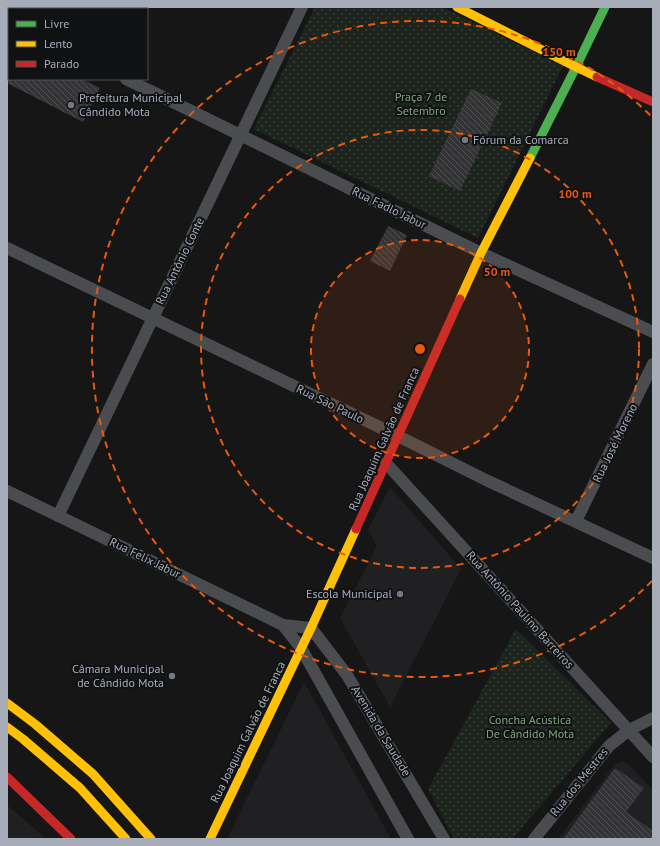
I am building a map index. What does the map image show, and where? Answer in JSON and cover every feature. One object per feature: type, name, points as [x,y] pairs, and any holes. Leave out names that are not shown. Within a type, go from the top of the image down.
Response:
[{"type":"street","name":"Rua Antônio Conte","points":[[58,516],[302,7]]},
{"type":"street","points":[[457,7],[576,67],[653,102]]},
{"type":"street","name":"Rua Joaquim Galvão de Franca","points":[[210,839],[311,628],[480,252],[576,67],[605,7]]},
{"type":"street","name":"Rua Fadlo Jabur","points":[[128,80],[480,252],[653,332]]},
{"type":"street","name":"Rua São Paulo","points":[[7,248],[398,436],[486,480],[653,558]]},
{"type":"street","name":"Rua José Moreno","points":[[576,521],[653,364]]},
{"type":"street","name":"Rua Antônio Paulino Barreiros","points":[[386,463],[653,757]]},
{"type":"street","name":"Rua Felix Jabur","points":[[7,491],[283,625],[311,628]]},
{"type":"street","name":"Rua Felix Jabur","points":[[283,625],[301,648]]},
{"type":"street","name":"Avenida da Saudade","points":[[311,628],[347,675],[442,838]]},
{"type":"street","points":[[301,648],[408,839]]},
{"type":"street","points":[[7,703],[35,724],[93,774],[151,839]]},
{"type":"street","name":"Rua dos Mestres","points":[[534,839],[609,746],[628,730],[653,718]]},
{"type":"street","points":[[7,727],[23,738],[80,788],[126,839]]},
{"type":"street","points":[[7,777],[71,839]]},
{"type":"shaded area","name":"Escola Municipal","points":[[390,487],[461,569],[390,707],[340,618],[377,546],[368,530]]},
{"type":"shaded area","points":[[304,682],[391,839],[227,839]]},
{"type":"shaded area","points":[[623,761],[630,766],[653,790],[653,839],[558,839],[615,764]]},
{"type":"shaded area","points":[[7,805],[46,839],[7,839]]},
{"type":"green space","name":"Praça 7 de Setembro","points":[[315,7],[442,7],[563,66],[478,238],[254,129]]},
{"type":"green space","name":"Concha Acústica De Cândido Mota","points":[[516,629],[611,723],[512,839],[454,839],[428,789]]},
{"type":"building","name":"Prefeitura Municipal Cândido Mota","points":[[8,68],[8,80],[84,80],[100,88],[83,122],[7,83]]},
{"type":"building","name":"Fórum da Comarca","points":[[471,89],[502,103],[460,191],[429,176]]},
{"type":"building","points":[[388,226],[407,235],[390,271],[370,261]]},
{"type":"building","points":[[615,768],[644,788],[626,812],[653,831],[653,839],[563,839]]},
{"type":"traffic: fast","points":[[530,158],[605,7]]},
{"type":"traffic: slow","points":[[457,7],[597,77]]},
{"type":"traffic: slow","points":[[460,299],[481,253],[530,158]]},
{"type":"traffic: slow","points":[[210,839],[311,628],[356,529]]},
{"type":"traffic: slow","points":[[7,703],[35,724],[93,774],[151,839]]},
{"type":"traffic: slow","points":[[7,727],[80,788],[126,839]]},
{"type":"traffic: jam","points":[[597,77],[653,102]]},
{"type":"traffic: jam","points":[[356,529],[460,299]]},
{"type":"traffic: jam","points":[[7,777],[71,839]]},
{"type":"place","name":"Prefeitura Municipal Cândido Mota","points":[[71,105]]},
{"type":"place","name":"Fórum da Comarca","points":[[465,140]]},
{"type":"place","name":"Escola Municipal","points":[[400,594]]},
{"type":"place","name":"Câmara Municipal de Cândido Mota","points":[[172,676]]}]
